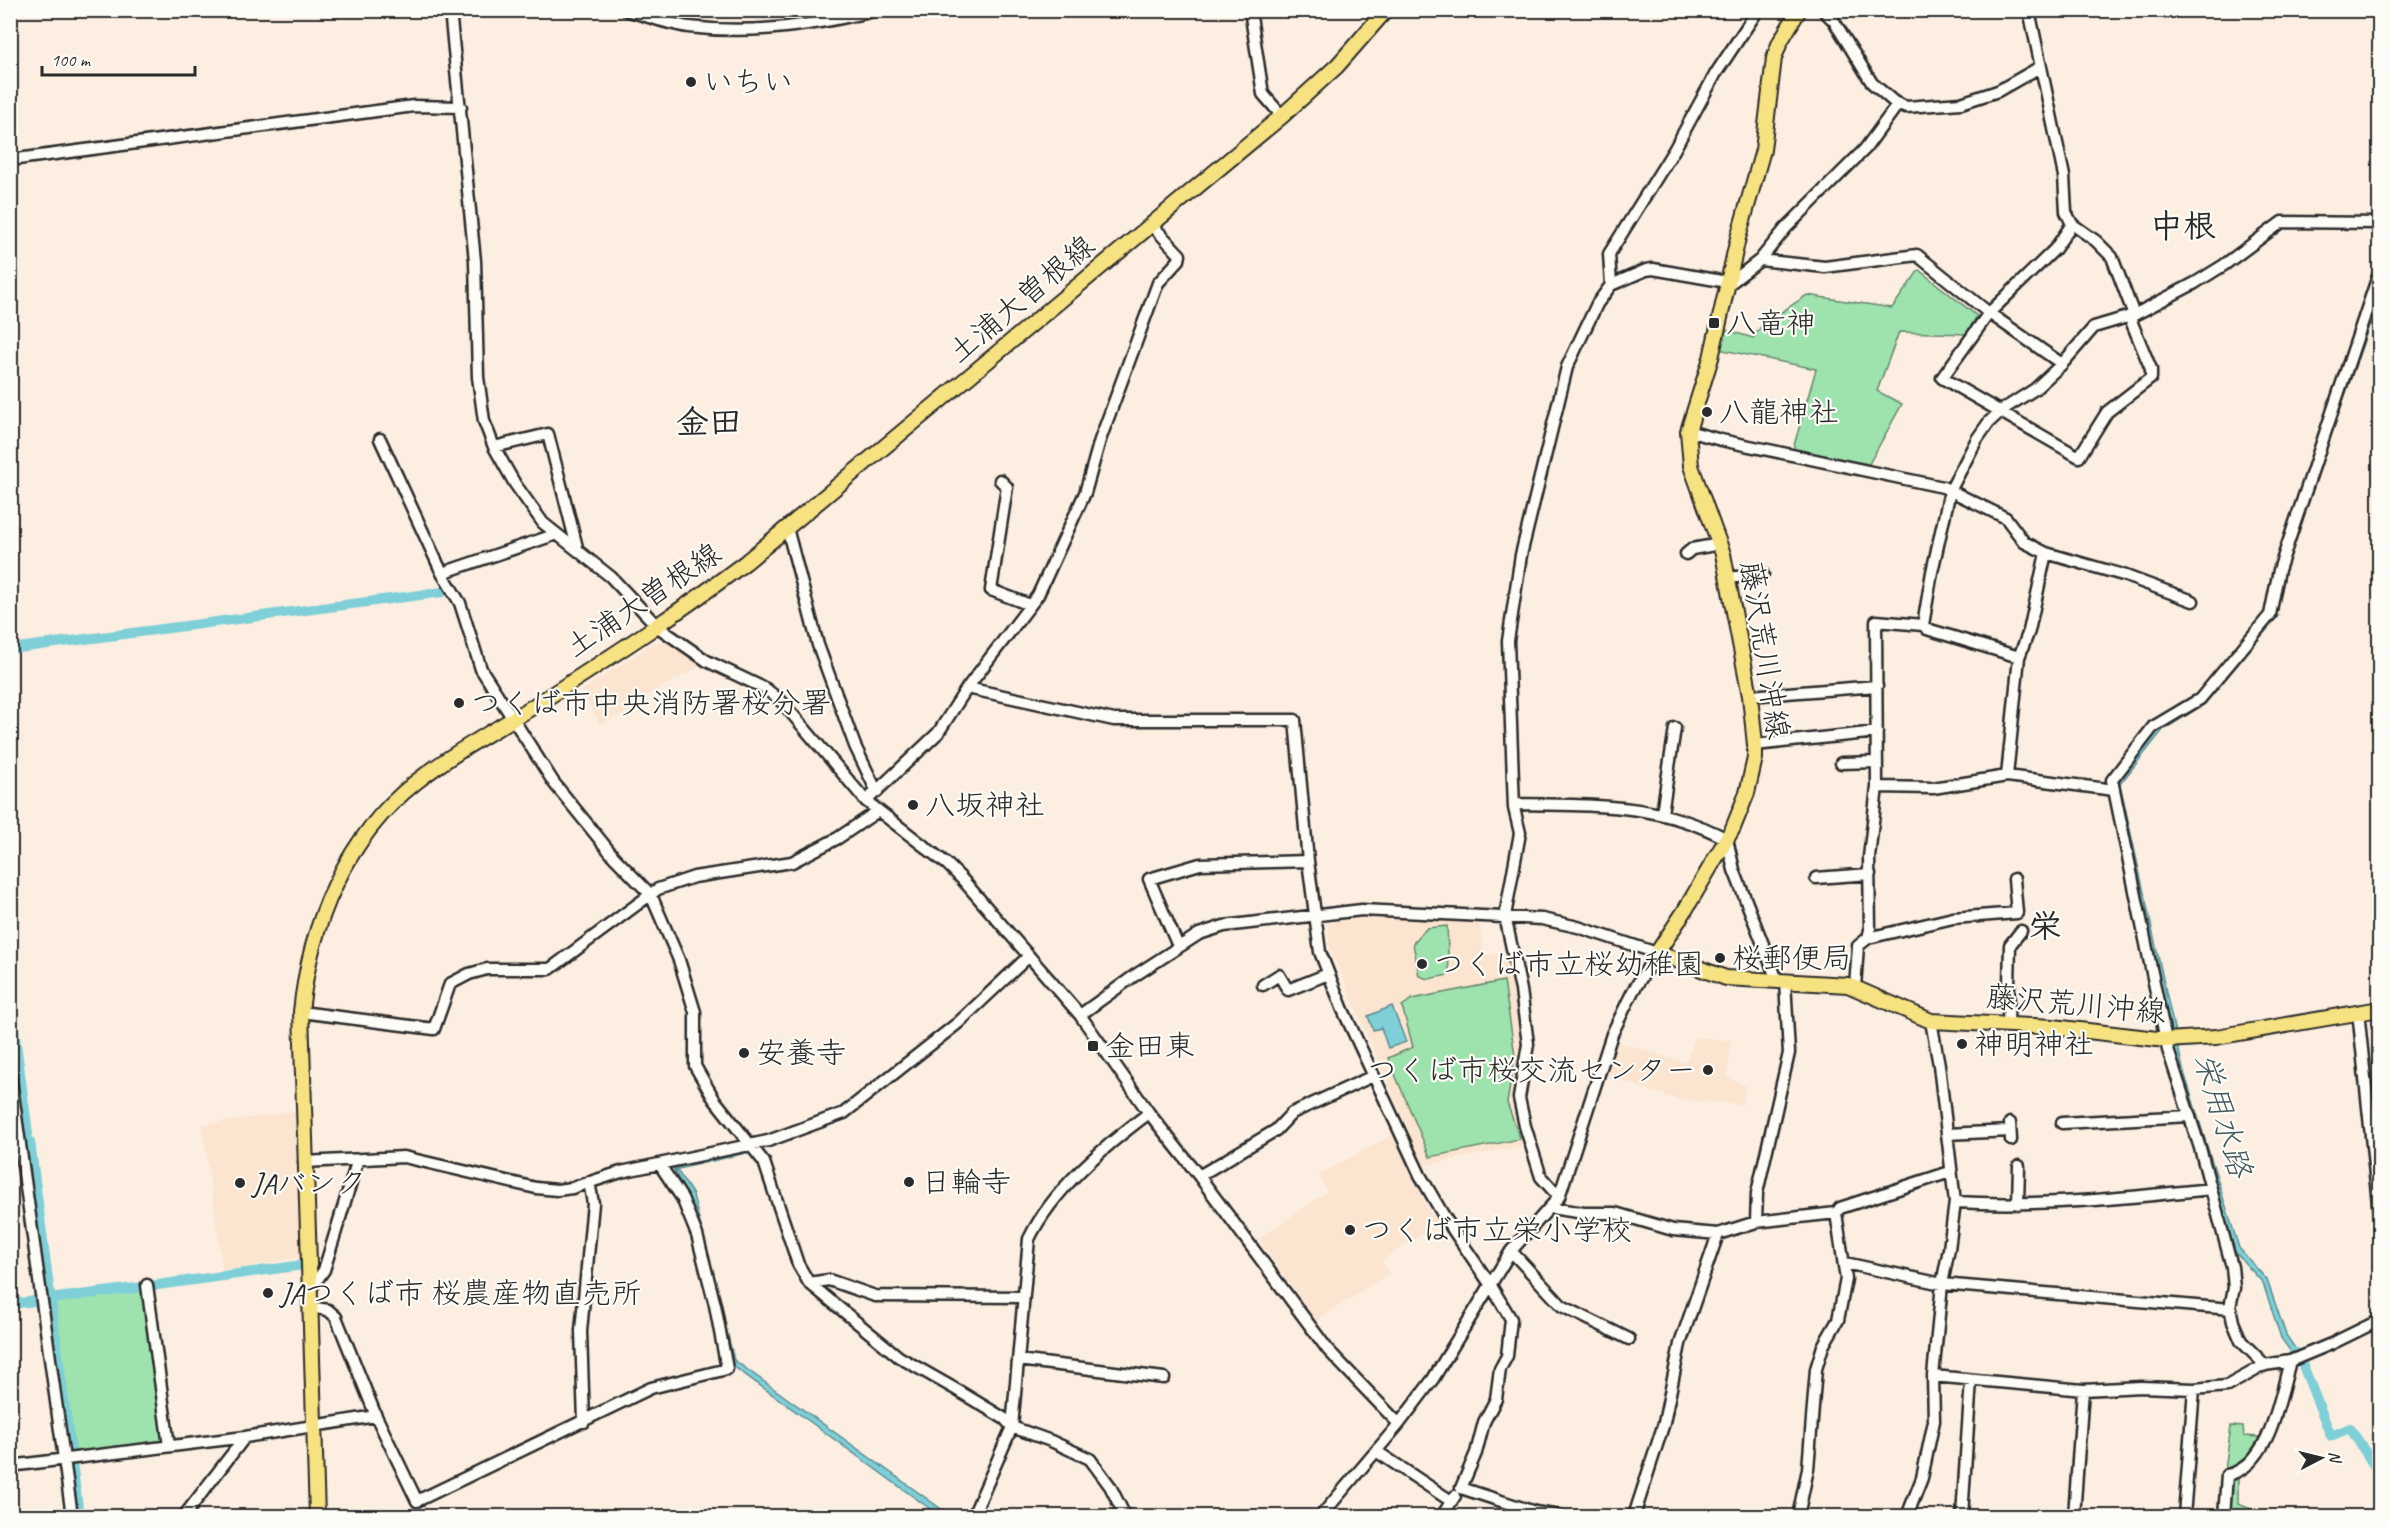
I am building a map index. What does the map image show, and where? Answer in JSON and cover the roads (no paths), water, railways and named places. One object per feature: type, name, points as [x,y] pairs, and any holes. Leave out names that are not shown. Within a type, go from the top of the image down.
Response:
[{"type":"main road","name":"土浦大曽根線","points":[[317,1516],[301,1012],[308,963],[317,926],[339,876],[360,842],[378,820],[416,782],[449,758],[658,627],[746,562],[1282,116],[1337,66],[1386,10]]},
{"type":"main road","name":"藤沢荒川沖線","points":[[1799,10],[1774,57],[1763,150],[1738,238],[1711,358],[1688,431],[1691,466],[1720,544],[1728,578],[1750,696],[1755,746],[1747,793],[1727,839],[1657,953],[1726,978],[1848,985],[1930,1021],[2099,1031],[2166,1040],[2216,1037],[2379,1009]]},
{"type":"street","points":[[450,10],[475,261],[479,385],[483,421],[494,447],[529,506],[557,534],[611,578],[658,627],[707,661],[766,689],[782,702],[866,801],[947,864],[1080,1015],[1149,1113],[1199,1176],[1328,1350],[1399,1424]]},
{"type":"street","points":[[626,10],[687,27],[747,32],[832,21],[878,10]]},
{"type":"street","points":[[1250,10],[1263,94],[1282,116]]},
{"type":"street","points":[[1611,285],[1609,254],[1674,150],[1716,73],[1758,10]]},
{"type":"street","points":[[1823,10],[1834,21],[1872,83],[1898,104],[1906,107],[1961,104],[1998,91],[2040,67]]},
{"type":"street","points":[[2029,10],[2064,176],[2066,212],[2072,224],[2096,241],[2112,258],[2151,369],[2151,378],[2107,412],[2079,456],[1942,378],[1989,313],[2055,249],[2072,224]]},
{"type":"street","points":[[1559,1197],[1542,1177],[1525,1126],[1520,1098],[1528,1044],[1521,990],[1505,916],[1520,833],[1514,804],[1508,641],[1521,555],[1567,367],[1597,304],[1611,285],[1653,269],[1733,282],[1760,260],[1786,228],[1865,148],[1898,104]]},
{"type":"street","points":[[10,160],[414,106],[461,107]]},
{"type":"street","points":[[1923,625],[1950,491],[1977,440],[1999,412],[2035,389],[2062,364],[2094,327],[2132,316],[2224,265],[2282,222],[2379,223]]},
{"type":"street","points":[[866,801],[938,733],[967,688],[1030,605],[1048,575],[1085,493],[1100,440],[1158,283],[1179,260],[1180,255],[1152,225]]},
{"type":"street","points":[[1760,260],[1825,267],[1917,255],[1989,313],[2062,364]]},
{"type":"street","points":[[2265,1365],[2241,1341],[2233,1322],[2232,1267],[2190,1116],[2166,1040],[2112,780],[2153,727],[2200,699],[2270,615],[2279,570],[2379,270]]},
{"type":"street","points":[[1688,431],[1731,443],[1943,487],[2006,518],[2024,542],[2046,553],[2123,575],[2193,601]]},
{"type":"street","points":[[494,447],[548,434],[578,551]]},
{"type":"street","points":[[380,439],[442,573],[460,603],[481,669],[554,783],[614,857],[651,896],[679,960],[695,1012],[696,1066],[714,1100],[751,1143],[764,1162],[798,1264],[809,1282],[899,1357],[1005,1419],[1012,1427],[1051,1441],[1090,1459],[1110,1486],[1125,1516]]},
{"type":"street","points":[[1000,480],[1007,487],[991,590],[1030,605]]},
{"type":"street","points":[[787,528],[818,645],[855,746],[877,792]]},
{"type":"street","points":[[442,573],[557,534]]},
{"type":"street","points":[[1686,554],[1692,549],[1720,544]]},
{"type":"street","points":[[2007,776],[2019,657],[2029,631],[2046,553]]},
{"type":"street","points":[[1728,578],[1763,574]]},
{"type":"street","points":[[1868,938],[1878,762],[1876,621],[1923,625],[1927,629],[2019,657]]},
{"type":"street","points":[[1750,696],[1877,686]]},
{"type":"street","points":[[967,688],[1114,720],[1295,720],[1308,861],[1320,952],[1373,1076],[1420,1175],[1445,1218],[1511,1319],[1507,1356],[1500,1369],[1496,1400],[1484,1422],[1476,1453],[1461,1488],[1442,1516]]},
{"type":"street","points":[[1662,813],[1675,728]]},
{"type":"street","points":[[1755,746],[1877,732]]},
{"type":"street","points":[[1841,763],[1878,762]]},
{"type":"street","points":[[1877,787],[1933,788],[2007,776],[2114,790]]},
{"type":"street","points":[[1514,804],[1623,807],[1662,813],[1699,825],[1727,839],[1734,870],[1781,981],[1790,1053],[1757,1193],[1756,1222]]},
{"type":"street","points":[[301,1012],[434,1029],[450,984],[469,974],[488,969],[550,969],[658,889],[694,877],[792,862],[838,838],[878,811]]},
{"type":"street","points":[[1178,946],[1149,879],[1200,864],[1308,861]]},
{"type":"street","points":[[1816,878],[1870,874]]},
{"type":"street","points":[[1855,987],[1858,946],[1868,938],[1953,918],[2017,913],[2014,879]]},
{"type":"street","points":[[1080,1015],[1178,946],[1199,934],[1224,926],[1315,915],[1362,910],[1542,919],[1578,927],[1657,953],[1633,991],[1612,1034],[1559,1197],[1511,1251],[1433,1379],[1399,1424],[1321,1516]]},
{"type":"street","points":[[2008,1024],[2010,945],[2021,931]]},
{"type":"street","points":[[304,1161],[404,1157],[536,1188],[557,1190],[572,1188],[621,1172],[768,1141],[844,1113],[958,1023],[1029,956]]},
{"type":"street","points":[[1263,985],[1279,975],[1288,990],[1328,974]]},
{"type":"street","points":[[2358,1011],[2379,1223]]},
{"type":"street","points":[[1907,1516],[1922,1478],[1934,1421],[1933,1376],[1942,1284],[1955,1202],[1939,1065],[1930,1021]]},
{"type":"street","points":[[10,1073],[72,1516]]},
{"type":"street","points":[[1199,1176],[1276,1130],[1292,1113],[1373,1076]]},
{"type":"street","points":[[973,1516],[1012,1427],[1029,1239],[1040,1218],[1097,1156],[1149,1113]]},
{"type":"street","points":[[2062,1123],[2190,1116]]},
{"type":"street","points":[[1947,1134],[2010,1132]]},
{"type":"street","points":[[310,1290],[324,1270],[358,1159]]},
{"type":"street","points":[[310,1307],[328,1310],[336,1317],[376,1416],[417,1501],[651,1388],[727,1369],[715,1305],[697,1235],[682,1198],[660,1164]]},
{"type":"street","points":[[2018,1204],[2019,1166]]},
{"type":"street","points":[[1551,1208],[1584,1213],[1615,1213],[1673,1230],[1718,1234],[1756,1222],[1836,1213],[1840,1208],[1950,1172]]},
{"type":"street","points":[[584,1422],[581,1331],[593,1203],[589,1182]]},
{"type":"street","points":[[1955,1202],[2018,1204],[2102,1201],[2211,1189]]},
{"type":"street","points":[[1798,1516],[1808,1469],[1816,1369],[1823,1346],[1838,1320],[1846,1279],[1836,1213]]},
{"type":"street","points":[[1634,1516],[1664,1423],[1680,1344],[1718,1234]]},
{"type":"street","points":[[1511,1251],[1562,1306],[1629,1339]]},
{"type":"street","points":[[1845,1263],[1942,1284],[2231,1310]]},
{"type":"street","points":[[809,1282],[829,1280],[875,1296],[1023,1297]]},
{"type":"street","points":[[147,1285],[169,1446]]},
{"type":"street","points":[[1933,1376],[2083,1390],[2141,1387],[2194,1389],[2227,1386],[2265,1365],[2290,1361],[2379,1320]]},
{"type":"street","points":[[1018,1360],[1164,1378]]},
{"type":"street","points":[[2224,1516],[2227,1475],[2239,1473],[2259,1453],[2274,1417],[2290,1361]]},
{"type":"street","points":[[1962,1516],[1971,1380]]},
{"type":"street","points":[[2184,1516],[2194,1389]]},
{"type":"street","points":[[2074,1516],[2083,1390]]},
{"type":"street","points":[[10,1466],[245,1437],[376,1416]]},
{"type":"street","points":[[184,1516],[245,1437]]},
{"type":"street","points":[[1376,1450],[1451,1501]]},
{"type":"street","points":[[1461,1488],[1535,1512],[1562,1516]]},
{"type":"water","points":[[2278,616],[2205,704],[2163,730],[2120,784],[2183,1069],[2239,1248],[2267,1280],[2286,1335],[2305,1363],[2300,1365],[2281,1338],[2263,1283],[2235,1252],[2178,1070],[2115,781],[2158,726],[2200,702],[2272,617]]},
{"type":"water","points":[[1392,1006],[1406,1042],[1388,1048],[1381,1028],[1373,1030],[1368,1016]]},
{"type":"water","points":[[673,1168],[677,1170],[693,1195],[734,1360],[951,1516],[940,1516],[729,1363],[688,1197]]},
{"type":"waterway","points":[[2314,483],[2380,292]]},
{"type":"waterway","points":[[2304,512],[2311,494]]},
{"type":"waterway","points":[[10,649],[443,592]]},
{"type":"waterway","points":[[2275,618],[2279,598]]},
{"type":"waterway","points":[[10,998],[28,1134]]},
{"type":"waterway","points":[[30,1142],[79,1516]]},
{"type":"waterway","points":[[676,1171],[675,1169],[747,1152]]},
{"type":"waterway","points":[[150,1286],[303,1265]]},
{"type":"waterway","points":[[49,1299],[143,1287]]},
{"type":"waterway","points":[[10,1304],[36,1301]]},
{"type":"waterway","name":"栄用水路","points":[[2294,1352],[2302,1363],[2331,1436],[2350,1428],[2380,1475]]},
{"type":"place","name":"いちい","points":[[691,82]]},
{"type":"place","name":"八竜神","points":[[1714,323]]},
{"type":"place","name":"八龍神社","points":[[1707,412]]},
{"type":"place","name":"つくば市中央消防署桜分署","points":[[459,703]]},
{"type":"place","name":"八坂神社","points":[[913,805]]},
{"type":"place","name":"桜郵便局","points":[[1720,958]]},
{"type":"place","name":"つくば市立桜幼稚園","points":[[1422,964]]},
{"type":"place","name":"神明神社","points":[[1962,1044]]},
{"type":"place","name":"金田東","points":[[1093,1046]]},
{"type":"place","name":"安養寺","points":[[744,1053]]},
{"type":"place","name":"つくば市桜交流センター","points":[[1708,1070]]},
{"type":"place","name":"日輪寺","points":[[909,1182]]},
{"type":"place","name":"JAバンク","points":[[240,1183]]},
{"type":"place","name":"つくば市立栄小学校","points":[[1350,1230]]},
{"type":"place","name":"JAつくば市 桜農産物直売所","points":[[268,1293]]},
{"type":"district","name":"中根","points":[[2183,226]]},
{"type":"district","name":"金田","points":[[709,422]]},
{"type":"district","name":"栄","points":[[2045,926]]}]
